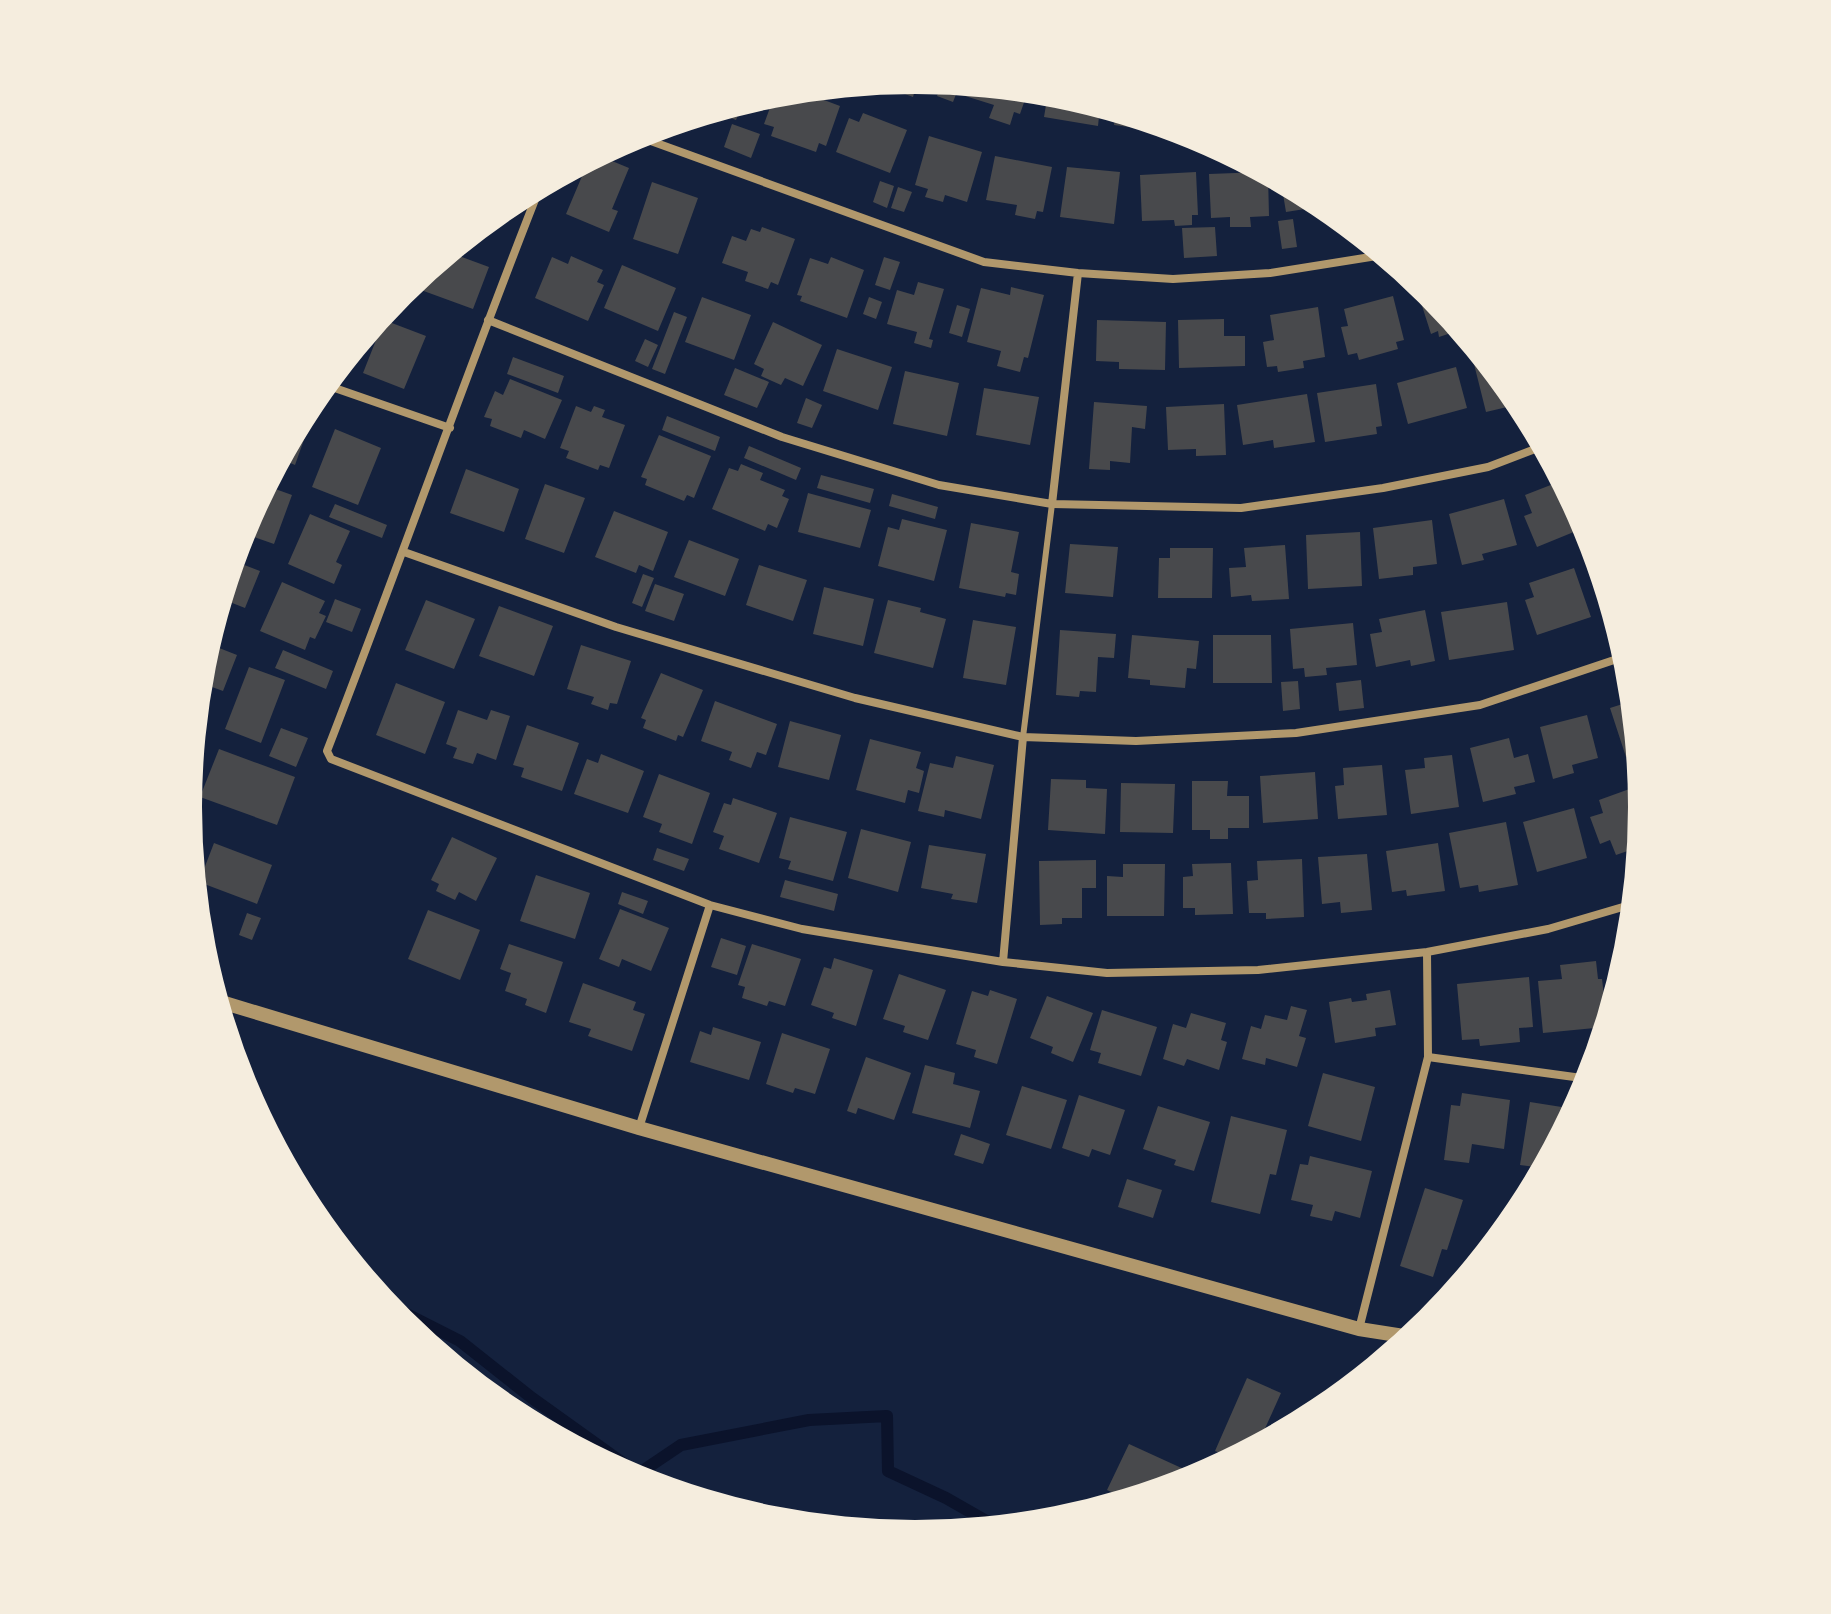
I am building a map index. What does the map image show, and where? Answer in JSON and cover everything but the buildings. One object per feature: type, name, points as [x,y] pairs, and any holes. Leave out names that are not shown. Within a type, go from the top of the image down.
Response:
[{"type":"street","points":[[656,143],[984,262],[1078,273],[1173,279],[1270,273],[1369,257]]},
{"type":"street","points":[[533,206],[327,751],[331,759],[710,905],[802,929],[1003,962],[1107,973],[1258,970],[1427,952],[1548,929],[1621,908]]},
{"type":"street","points":[[1052,504],[1078,273]]},
{"type":"street","points":[[488,320],[782,437],[939,485],[1052,504],[1241,508],[1383,488],[1488,467],[1532,450]]},
{"type":"street","points":[[338,389],[450,428]]},
{"type":"street","points":[[404,552],[616,627],[825,690],[1023,737],[1136,741],[1296,733],[1480,705],[1613,660]]},
{"type":"street","points":[[1003,962],[1023,737]]},
{"type":"street","points":[[639,1128],[710,905]]},
{"type":"street","points":[[1359,1329],[1428,1057],[1427,952]]},
{"type":"street","points":[[231,1005],[639,1128],[1359,1329],[1395,1335]]},
{"type":"street","points":[[1428,1057],[1575,1077]]},
{"type":"lane","points":[[1023,737],[1052,504]]},
{"type":"waterway","points":[[423,1322],[460,1341],[596,1444]]},
{"type":"waterway","points":[[647,1468],[681,1445],[809,1420],[887,1416],[888,1471],[979,1517]]}]
